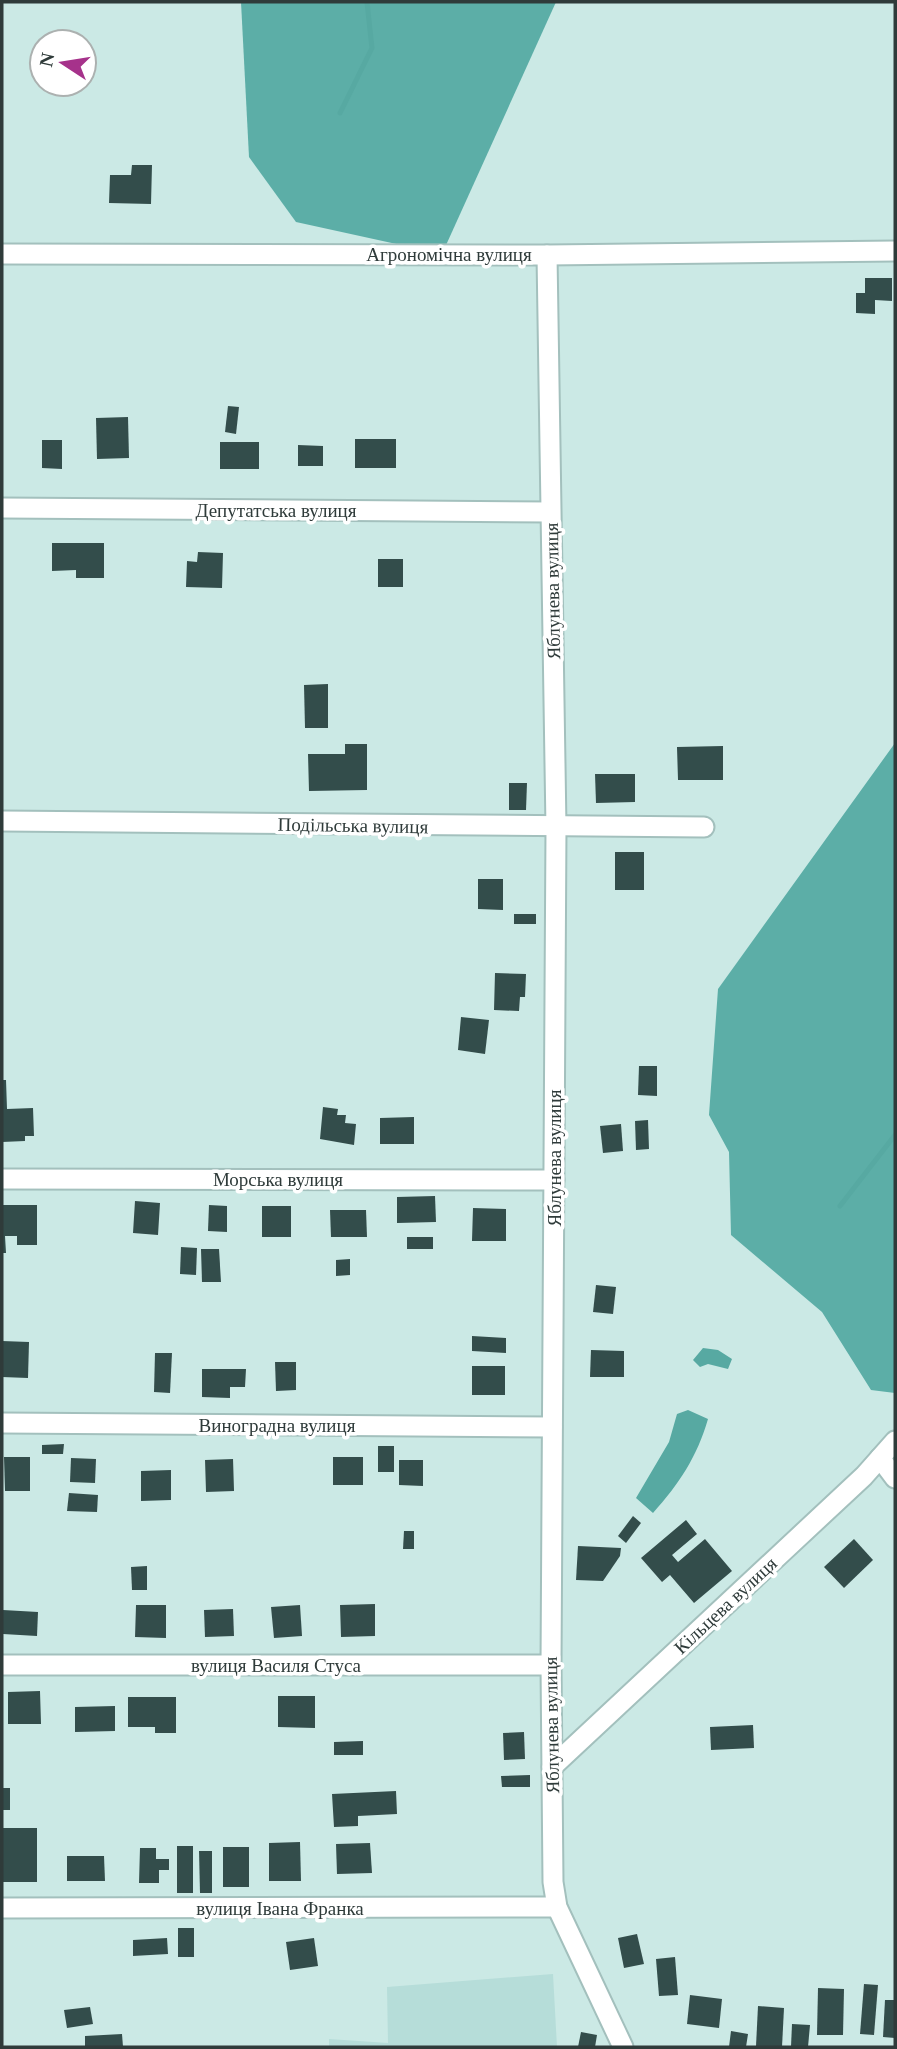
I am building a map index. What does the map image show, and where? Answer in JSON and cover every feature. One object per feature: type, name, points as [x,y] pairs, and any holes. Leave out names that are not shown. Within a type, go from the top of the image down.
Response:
[{"type":"street","name":"Агрономічна вулиця","points":[[2,254],[895,251]]},
{"type":"street","name":"Яблунева вулиця","points":[[547,254],[556,828],[551,1665],[553,1882],[557,1908],[623,2047]]},
{"type":"street","name":"Депутатська вулиця","points":[[2,508],[550,512]]},
{"type":"street","name":"Подільська вулиця","points":[[2,821],[556,828],[704,827]]},
{"type":"street","name":"Морська вулиця","points":[[2,1179],[554,1180]]},
{"type":"street","name":"Виноградна вулиця","points":[[2,1423],[552,1426]]},
{"type":"street","name":"Кільцева вулиця","points":[[552,1767],[895,1441]]},
{"type":"street","points":[[880,1458],[895,1478]]},
{"type":"street","name":"вулиця Василя Стуса","points":[[2,1665],[551,1665]]},
{"type":"street","name":"вулиця Івана Франка","points":[[2,1908],[557,1908]]},
{"type":"shaded area","points":[[241,2],[556,2],[442,254],[296,222],[249,157]]},
{"type":"shaded area","points":[[895,743],[895,1393],[871,1390],[822,1312],[731,1235],[729,1152],[709,1115],[718,989]]},
{"type":"shaded area","points":[[703,1348],[718,1350],[732,1359],[728,1369],[708,1364],[700,1367],[693,1360]]},
{"type":"shaded area","points":[[688,1410],[708,1419],[704,1433],[686,1469],[653,1513],[636,1498],[669,1442],[677,1414]]},
{"type":"shaded area","points":[[553,1974],[557,2047],[329,2047],[329,2039],[388,2043],[387,1987]]},
{"type":"building","points":[[132,165],[152,165],[151,204],[109,203],[110,175],[131,175]]},
{"type":"building","points":[[865,278],[892,278],[892,301],[875,300],[875,314],[856,313],[856,293],[865,293]]},
{"type":"building","points":[[228,406],[239,407],[236,434],[225,432]]},
{"type":"building","points":[[128,417],[129,458],[97,459],[96,418]]},
{"type":"building","points":[[355,439],[396,439],[396,468],[355,468]]},
{"type":"building","points":[[42,440],[62,440],[62,469],[42,468]]},
{"type":"building","points":[[220,442],[259,442],[259,469],[220,469]]},
{"type":"building","points":[[298,445],[323,446],[323,466],[298,466]]},
{"type":"building","points":[[52,543],[104,543],[104,578],[76,578],[76,570],[52,571]]},
{"type":"building","points":[[198,552],[223,553],[222,588],[186,587],[187,561],[197,562]]},
{"type":"building","points":[[378,559],[403,559],[403,587],[378,587]]},
{"type":"building","points":[[328,684],[328,728],[305,728],[304,685]]},
{"type":"building","points":[[345,744],[367,744],[367,790],[309,791],[308,754],[345,754]]},
{"type":"building","points":[[723,746],[723,780],[678,780],[677,747]]},
{"type":"building","points":[[595,774],[635,774],[635,802],[596,803]]},
{"type":"building","points":[[509,783],[527,783],[526,810],[509,810]]},
{"type":"building","points":[[615,852],[644,852],[644,890],[615,890]]},
{"type":"building","points":[[478,879],[503,879],[503,910],[478,909]]},
{"type":"building","points":[[514,914],[536,914],[536,924],[514,924]]},
{"type":"building","points":[[495,973],[526,974],[525,997],[520,997],[519,1011],[494,1010]]},
{"type":"building","points":[[461,1017],[489,1020],[485,1054],[458,1050]]},
{"type":"building","points":[[639,1066],[657,1066],[657,1096],[638,1095]]},
{"type":"building","points":[[2,1080],[6,1080],[7,1109],[33,1108],[34,1136],[25,1136],[25,1141],[2,1142]]},
{"type":"building","points":[[323,1107],[338,1109],[337,1115],[346,1115],[345,1123],[356,1124],[354,1145],[320,1139]]},
{"type":"building","points":[[414,1117],[414,1144],[380,1144],[380,1118]]},
{"type":"building","points":[[648,1120],[649,1149],[636,1150],[635,1121]]},
{"type":"building","points":[[621,1124],[623,1151],[603,1153],[600,1126]]},
{"type":"building","points":[[435,1196],[436,1222],[397,1223],[397,1197]]},
{"type":"building","points":[[135,1201],[160,1203],[158,1235],[133,1233]]},
{"type":"building","points":[[2,1205],[37,1205],[37,1245],[17,1245],[17,1236],[5,1236],[6,1253],[2,1253]]},
{"type":"building","points":[[209,1205],[227,1206],[227,1232],[208,1231]]},
{"type":"building","points":[[262,1206],[291,1206],[291,1237],[262,1237]]},
{"type":"building","points":[[473,1208],[506,1209],[506,1241],[472,1241]]},
{"type":"building","points":[[330,1210],[366,1210],[367,1237],[331,1237]]},
{"type":"building","points":[[407,1237],[433,1237],[433,1249],[407,1249]]},
{"type":"building","points":[[181,1247],[197,1248],[196,1275],[180,1274]]},
{"type":"building","points":[[201,1249],[219,1249],[221,1282],[202,1282]]},
{"type":"building","points":[[350,1259],[350,1275],[336,1276],[336,1260]]},
{"type":"building","points":[[596,1285],[616,1287],[613,1314],[593,1312]]},
{"type":"building","points":[[472,1336],[506,1338],[506,1353],[472,1351]]},
{"type":"building","points":[[2,1341],[29,1342],[28,1378],[2,1377]]},
{"type":"building","points":[[591,1350],[624,1351],[624,1377],[590,1377]]},
{"type":"building","points":[[155,1353],[172,1353],[170,1393],[154,1392]]},
{"type":"building","points":[[275,1362],[296,1362],[296,1390],[276,1391]]},
{"type":"building","points":[[472,1366],[505,1366],[505,1395],[472,1395]]},
{"type":"building","points":[[202,1369],[246,1369],[245,1387],[230,1387],[230,1398],[202,1397]]},
{"type":"building","points":[[64,1444],[63,1454],[42,1454],[42,1445]]},
{"type":"building","points":[[378,1446],[394,1446],[394,1472],[378,1472]]},
{"type":"building","points":[[4,1457],[30,1457],[30,1491],[5,1491]]},
{"type":"building","points":[[333,1457],[363,1457],[363,1485],[333,1485]]},
{"type":"building","points":[[71,1458],[96,1459],[95,1483],[70,1482]]},
{"type":"building","points":[[233,1459],[234,1491],[206,1492],[205,1460]]},
{"type":"building","points":[[399,1460],[423,1460],[423,1486],[399,1485]]},
{"type":"building","points":[[171,1470],[171,1500],[141,1501],[141,1471]]},
{"type":"building","points":[[69,1493],[98,1495],[97,1512],[67,1511]]},
{"type":"building","points":[[633,1516],[641,1523],[626,1543],[618,1536]]},
{"type":"building","points":[[686,1520],[697,1534],[672,1555],[678,1562],[705,1539],[732,1571],[694,1603],[670,1575],[662,1582],[641,1558]]},
{"type":"building","points":[[404,1531],[414,1531],[414,1549],[403,1549]]},
{"type":"building","points":[[854,1539],[873,1560],[844,1588],[824,1567]]},
{"type":"building","points":[[578,1546],[621,1548],[620,1556],[603,1581],[576,1580]]},
{"type":"building","points":[[147,1566],[147,1590],[132,1590],[131,1567]]},
{"type":"building","points":[[375,1604],[375,1636],[341,1637],[340,1605]]},
{"type":"building","points":[[136,1605],[166,1605],[166,1638],[135,1637]]},
{"type":"building","points":[[300,1605],[302,1636],[274,1638],[271,1607]]},
{"type":"building","points":[[233,1609],[234,1636],[205,1637],[204,1610]]},
{"type":"building","points":[[3,1610],[38,1612],[37,1636],[3,1634]]},
{"type":"building","points":[[40,1691],[41,1724],[8,1724],[8,1692]]},
{"type":"building","points":[[278,1696],[315,1696],[315,1728],[278,1727]]},
{"type":"building","points":[[128,1697],[176,1697],[176,1733],[155,1733],[155,1727],[128,1727]]},
{"type":"building","points":[[115,1706],[115,1731],[75,1732],[75,1707]]},
{"type":"building","points":[[753,1725],[754,1748],[711,1750],[710,1727]]},
{"type":"building","points":[[524,1732],[525,1759],[504,1760],[503,1733]]},
{"type":"building","points":[[363,1741],[363,1755],[334,1755],[334,1742]]},
{"type":"building","points":[[530,1775],[530,1787],[502,1787],[501,1776]]},
{"type":"building","points":[[2,1788],[10,1788],[10,1810],[2,1810]]},
{"type":"building","points":[[396,1791],[397,1814],[358,1816],[358,1826],[334,1827],[332,1794]]},
{"type":"building","points":[[2,1828],[37,1828],[37,1882],[2,1882]]},
{"type":"building","points":[[300,1842],[301,1881],[269,1881],[269,1843]]},
{"type":"building","points":[[370,1843],[372,1873],[337,1874],[336,1844]]},
{"type":"building","points":[[177,1846],[193,1846],[193,1893],[177,1893]]},
{"type":"building","points":[[223,1847],[249,1847],[249,1887],[223,1887]]},
{"type":"building","points":[[140,1848],[156,1848],[156,1859],[169,1859],[169,1870],[159,1870],[159,1883],[139,1883]]},
{"type":"building","points":[[199,1851],[212,1851],[212,1893],[200,1893]]},
{"type":"building","points":[[67,1856],[104,1856],[105,1881],[67,1881]]},
{"type":"building","points":[[178,1928],[194,1928],[194,1957],[178,1957]]},
{"type":"building","points":[[637,1934],[644,1964],[624,1968],[618,1938]]},
{"type":"building","points":[[167,1938],[168,1954],[133,1956],[133,1940]]},
{"type":"building","points":[[314,1938],[318,1966],[290,1970],[286,1942]]},
{"type":"building","points":[[675,1957],[678,1995],[659,1996],[656,1959]]},
{"type":"building","points":[[864,1984],[878,1985],[874,2035],[860,2034]]},
{"type":"building","points":[[818,1988],[844,1989],[843,2035],[817,2035]]},
{"type":"building","points":[[690,1995],[722,1999],[719,2028],[687,2024]]},
{"type":"building","points":[[885,2000],[895,2000],[895,2038],[883,2037]]},
{"type":"building","points":[[758,2006],[784,2008],[782,2047],[756,2046]]},
{"type":"building","points":[[90,2007],[93,2024],[67,2028],[64,2010]]},
{"type":"building","points":[[792,2024],[810,2025],[808,2047],[791,2047]]},
{"type":"building","points":[[731,2031],[748,2034],[746,2047],[729,2047]]},
{"type":"building","points":[[581,2032],[597,2035],[595,2047],[578,2047]]},
{"type":"building","points":[[122,2034],[123,2047],[85,2047],[85,2036]]},
{"type":"waterway","points":[[340,113],[372,48],[367,2]]},
{"type":"waterway","points":[[840,1206],[895,1135]]}]
